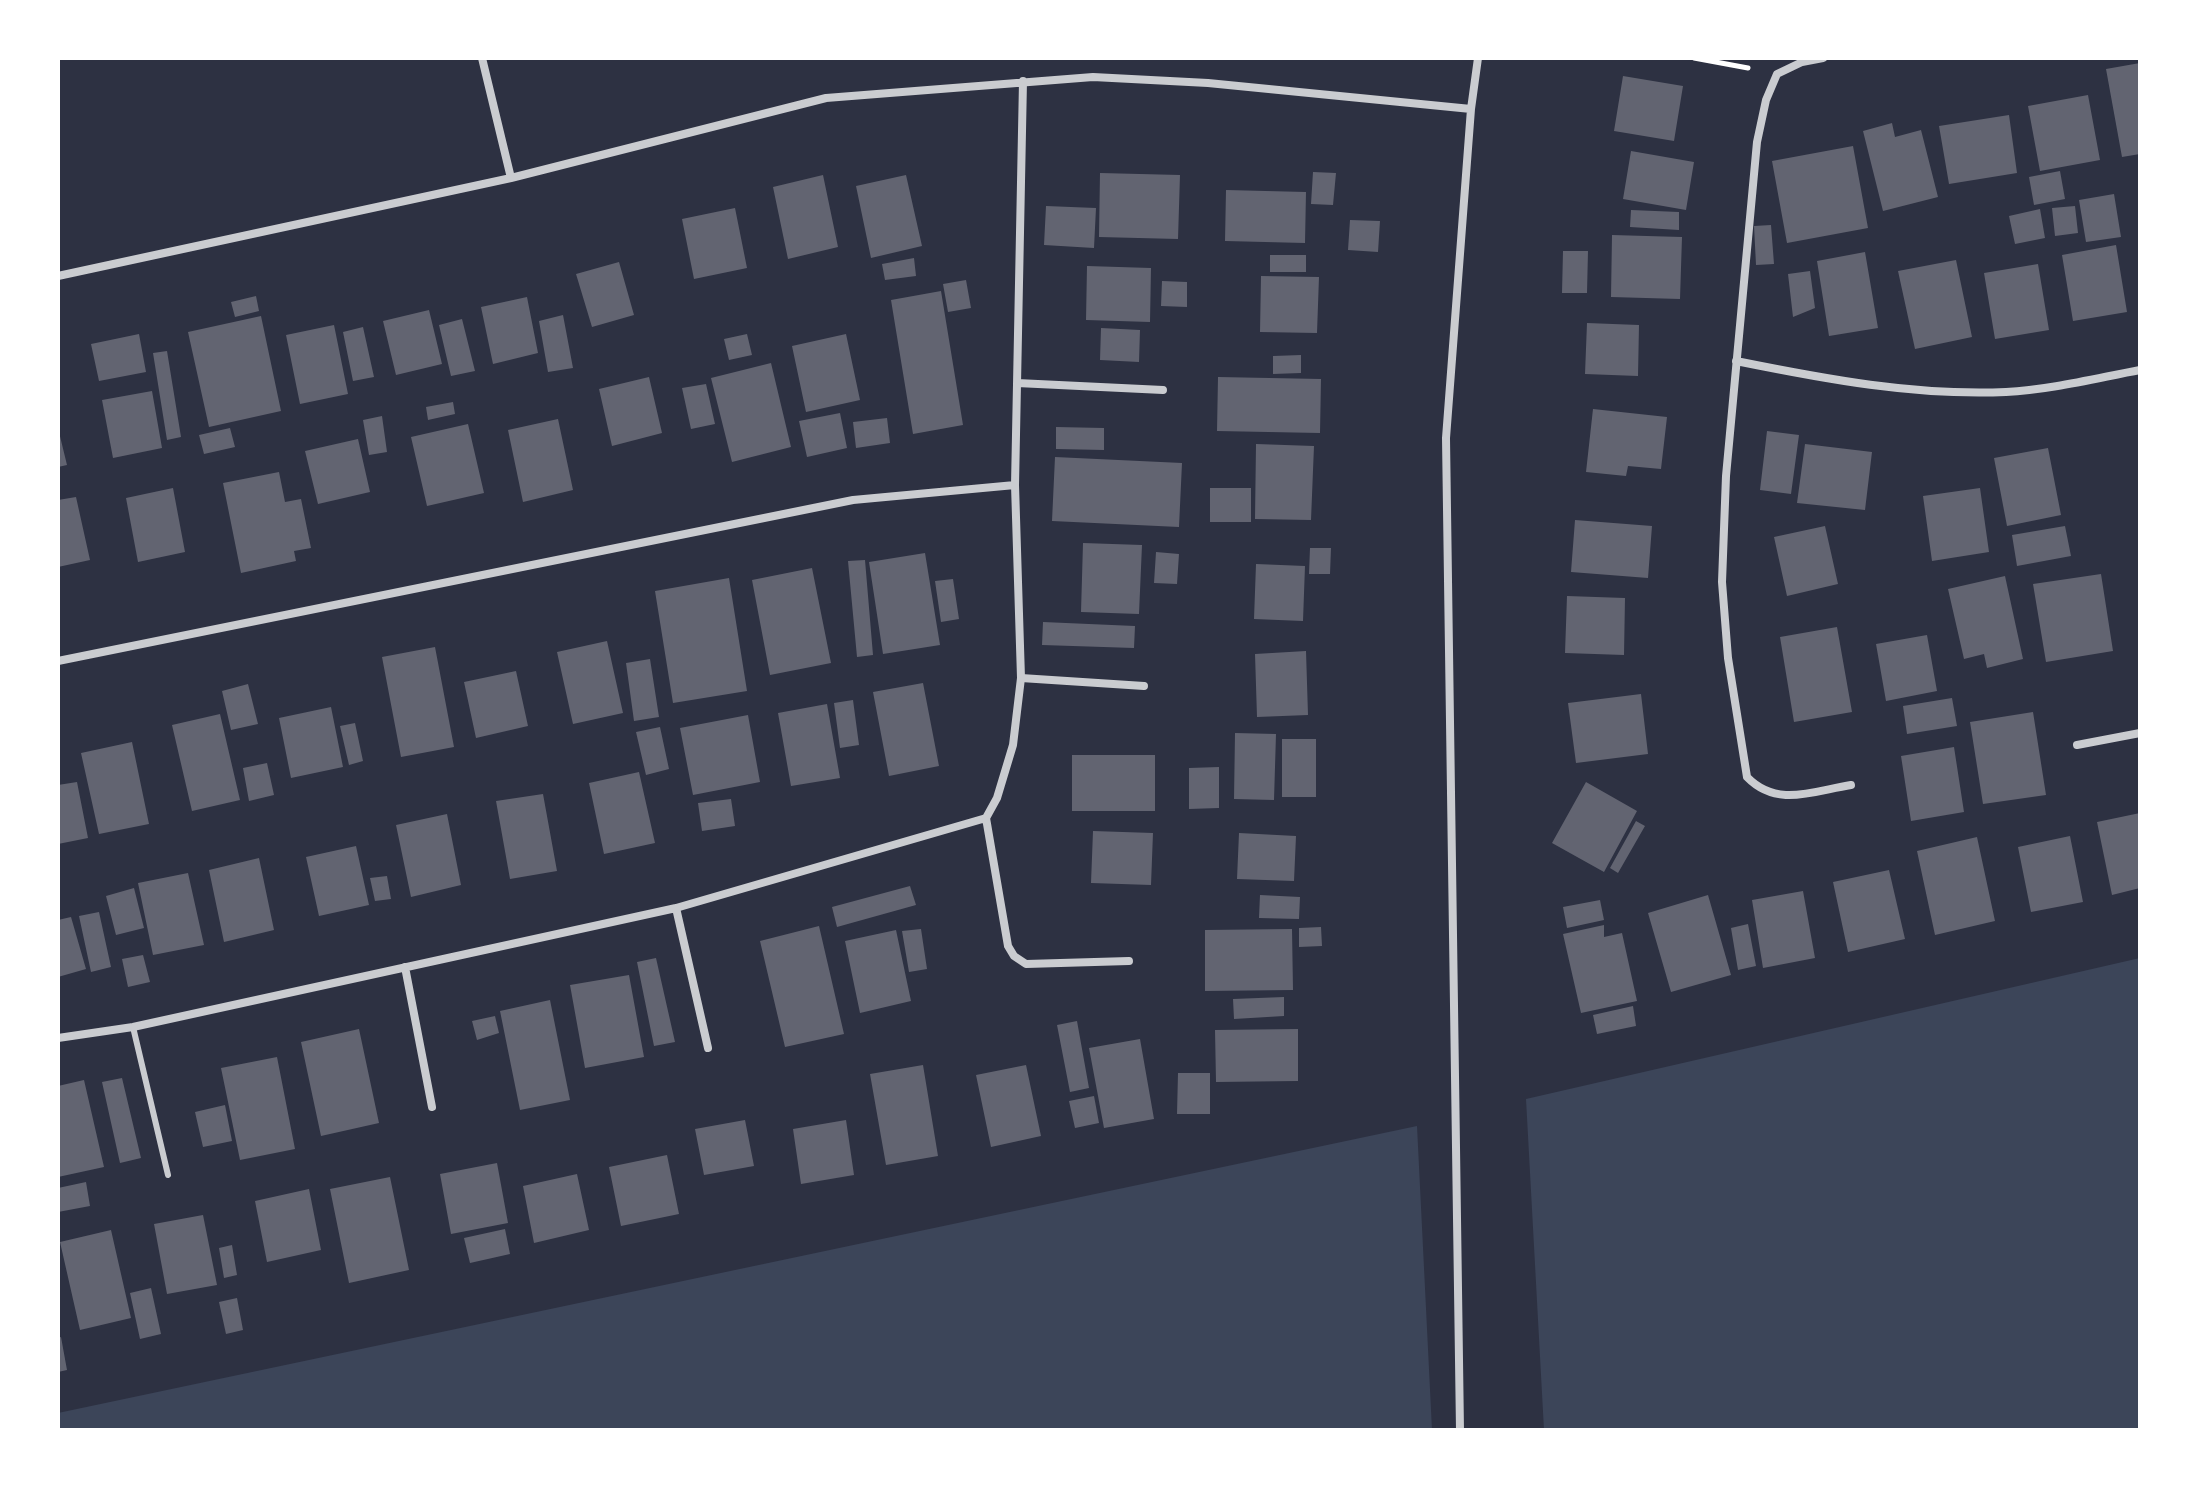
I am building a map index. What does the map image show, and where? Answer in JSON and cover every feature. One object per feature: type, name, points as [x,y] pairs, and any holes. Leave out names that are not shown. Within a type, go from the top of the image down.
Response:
[{"type":"street","points":[[482,58],[511,178]]},
{"type":"street","points":[[1460,1430],[1446,438],[1471,109],[1478,58]]},
{"type":"street","points":[[1823,58],[1802,62],[1777,74],[1766,100],[1757,142],[1726,476],[1722,582],[1728,658],[1747,777],[1757,787],[1778,797],[1851,785]]},
{"type":"street","points":[[58,276],[511,178],[826,98],[1093,77],[1208,83],[1471,109]]},
{"type":"street","points":[[1023,81],[1015,485],[1021,678],[1013,745],[997,798],[986,818],[1008,946],[1014,956],[1026,964],[1129,961]]},
{"type":"street","points":[[1736,361],[1843,383],[1944,391],[2007,392],[2139,371],[2140,383]]},
{"type":"street","points":[[1017,383],[1163,390]]},
{"type":"street","points":[[58,661],[853,500],[1015,485]]},
{"type":"street","points":[[1021,678],[1144,686]]},
{"type":"street","points":[[2077,745],[2140,733]]},
{"type":"street","points":[[58,1038],[133,1027],[676,908],[986,818]]},
{"type":"street","points":[[676,908],[708,1048]]},
{"type":"street","points":[[405,967],[432,1107]]},
{"type":"lane","points":[[133,1027],[168,1175]]},
{"type":"path","points":[[1694,58],[1777,74]]},
{"type":"shaded area","points":[[2140,958],[2140,1430],[1544,1430],[1526,1099]]},
{"type":"shaded area","points":[[1417,1126],[1432,1430],[58,1430],[58,1413]]},
{"type":"building","points":[[2140,63],[2140,154],[2122,157],[2106,69]]},
{"type":"building","points":[[1623,76],[1683,86],[1674,141],[1614,131]]},
{"type":"building","points":[[2088,95],[2100,160],[2040,171],[2028,106]]},
{"type":"building","points":[[2009,115],[2017,173],[1949,184],[1939,126]]},
{"type":"building","points":[[1892,123],[1895,137],[1921,130],[1938,197],[1883,211],[1863,131]]},
{"type":"building","points":[[1853,146],[1868,228],[1787,243],[1772,161]]},
{"type":"building","points":[[1631,151],[1694,162],[1686,210],[1623,199]]},
{"type":"building","points":[[2060,171],[2065,199],[2034,205],[2029,177]]},
{"type":"building","points":[[1313,172],[1336,173],[1333,205],[1311,204]]},
{"type":"building","points":[[1100,173],[1180,175],[1178,239],[1099,237]]},
{"type":"building","points":[[823,175],[838,247],[788,259],[773,187]]},
{"type":"building","points":[[906,175],[922,246],[871,258],[856,186]]},
{"type":"building","points":[[1226,190],[1306,192],[1305,243],[1225,241]]},
{"type":"building","points":[[2114,194],[2121,237],[2086,242],[2079,200]]},
{"type":"building","points":[[1046,206],[1096,208],[1094,248],[1044,245]]},
{"type":"building","points":[[2075,206],[2078,233],[2055,236],[2052,208]]},
{"type":"building","points":[[735,208],[747,268],[694,279],[682,219]]},
{"type":"building","points":[[2040,209],[2045,238],[2015,244],[2009,216]]},
{"type":"building","points":[[1631,210],[1679,212],[1679,230],[1630,227]]},
{"type":"building","points":[[1350,220],[1380,221],[1378,252],[1348,250]]},
{"type":"building","points":[[1771,225],[1774,264],[1756,265],[1754,226]]},
{"type":"building","points":[[1612,235],[1682,237],[1680,299],[1611,297]]},
{"type":"building","points":[[2116,245],[2127,312],[2073,321],[2062,255]]},
{"type":"building","points":[[1563,251],[1588,251],[1587,293],[1562,293]]},
{"type":"building","points":[[1865,252],[1878,328],[1829,336],[1817,261]]},
{"type":"building","points":[[1270,255],[1306,255],[1306,272],[1270,272]]},
{"type":"building","points":[[914,258],[916,276],[885,280],[882,264]]},
{"type":"building","points":[[1956,260],[1972,337],[1915,349],[1898,271]]},
{"type":"building","points":[[619,262],[634,315],[592,327],[576,274]]},
{"type":"building","points":[[2038,264],[2049,330],[1995,339],[1984,273]]},
{"type":"building","points":[[1087,266],[1151,268],[1150,322],[1086,320]]},
{"type":"building","points":[[1810,271],[1815,308],[1793,317],[1788,274]]},
{"type":"building","points":[[1261,276],[1319,277],[1317,333],[1260,332]]},
{"type":"building","points":[[966,280],[971,308],[948,312],[943,284]]},
{"type":"building","points":[[1162,281],[1187,282],[1187,307],[1161,306]]},
{"type":"building","points":[[941,291],[963,425],[913,434],[891,300]]},
{"type":"building","points":[[256,296],[259,311],[235,317],[231,302]]},
{"type":"building","points":[[527,297],[538,353],[493,364],[481,307]]},
{"type":"building","points":[[429,310],[442,364],[396,375],[383,321]]},
{"type":"building","points":[[563,315],[573,368],[548,372],[539,321]]},
{"type":"building","points":[[261,316],[281,411],[209,427],[188,332]]},
{"type":"building","points":[[462,319],[475,371],[451,376],[439,325]]},
{"type":"building","points":[[1587,323],[1639,325],[1638,376],[1585,374]]},
{"type":"building","points":[[334,325],[348,394],[300,404],[286,335]]},
{"type":"building","points":[[363,327],[374,377],[353,381],[343,332]]},
{"type":"building","points":[[1101,328],[1140,330],[1139,362],[1100,360]]},
{"type":"building","points":[[139,334],[146,372],[99,381],[91,344]]},
{"type":"building","points":[[747,334],[752,355],[729,360],[724,339]]},
{"type":"building","points":[[846,334],[860,400],[806,412],[792,346]]},
{"type":"building","points":[[167,351],[181,437],[167,440],[153,353]]},
{"type":"building","points":[[1301,355],[1301,373],[1273,374],[1273,356]]},
{"type":"building","points":[[771,363],[791,447],[732,462],[711,378]]},
{"type":"building","points":[[649,377],[662,433],[612,446],[599,389]]},
{"type":"building","points":[[1218,377],[1321,379],[1320,433],[1217,431]]},
{"type":"building","points":[[706,384],[715,424],[691,429],[682,388]]},
{"type":"building","points":[[152,391],[162,448],[113,458],[102,400]]},
{"type":"building","points":[[453,402],[455,414],[428,420],[426,407]]},
{"type":"building","points":[[1593,409],[1667,417],[1661,469],[1628,466],[1626,476],[1586,472]]},
{"type":"building","points":[[840,413],[847,448],[807,457],[799,421]]},
{"type":"building","points":[[382,416],[387,452],[369,455],[363,420]]},
{"type":"building","points":[[887,418],[890,443],[856,448],[853,422]]},
{"type":"building","points":[[558,419],[573,490],[523,502],[508,430]]},
{"type":"building","points":[[468,424],[484,493],[427,506],[411,437]]},
{"type":"building","points":[[1056,427],[1104,428],[1104,450],[1056,449]]},
{"type":"building","points":[[58,428],[67,465],[58,467]]},
{"type":"building","points":[[230,428],[235,447],[204,454],[199,435]]},
{"type":"building","points":[[1767,431],[1799,435],[1791,494],[1760,490]]},
{"type":"building","points":[[358,439],[370,492],[318,504],[305,451]]},
{"type":"building","points":[[1256,444],[1314,446],[1311,520],[1255,519]]},
{"type":"building","points":[[1805,444],[1872,452],[1865,510],[1797,503]]},
{"type":"building","points":[[2048,448],[2061,515],[2007,526],[1994,458]]},
{"type":"building","points":[[1055,457],[1182,463],[1179,527],[1052,521]]},
{"type":"building","points":[[279,472],[285,502],[301,499],[311,548],[294,551],[296,561],[241,573],[223,483]]},
{"type":"building","points":[[173,488],[185,552],[138,562],[126,498]]},
{"type":"building","points":[[1210,488],[1251,488],[1251,522],[1210,522]]},
{"type":"building","points":[[1980,488],[1989,552],[1932,561],[1923,496]]},
{"type":"building","points":[[76,497],[90,560],[58,567],[58,500]]},
{"type":"building","points":[[1575,520],[1652,526],[1648,578],[1571,572]]},
{"type":"building","points":[[1825,526],[1838,584],[1787,596],[1774,537]]},
{"type":"building","points":[[2065,526],[2071,556],[2017,566],[2012,535]]},
{"type":"building","points":[[1083,543],[1142,545],[1139,614],[1081,612]]},
{"type":"building","points":[[1310,548],[1331,548],[1330,574],[1309,574]]},
{"type":"building","points":[[1156,552],[1179,554],[1177,584],[1154,583]]},
{"type":"building","points":[[925,553],[940,645],[883,654],[869,562]]},
{"type":"building","points":[[865,560],[873,655],[857,657],[848,561]]},
{"type":"building","points":[[1256,564],[1305,566],[1303,621],[1254,619]]},
{"type":"building","points":[[812,568],[831,663],[770,675],[752,580]]},
{"type":"building","points":[[2101,574],[2113,651],[2046,662],[2033,584]]},
{"type":"building","points":[[2005,576],[2023,659],[1987,668],[1984,654],[1964,659],[1948,589]]},
{"type":"building","points":[[729,578],[747,691],[673,703],[655,591]]},
{"type":"building","points":[[953,579],[959,619],[941,622],[935,581]]},
{"type":"building","points":[[1567,596],[1625,598],[1624,655],[1565,653]]},
{"type":"building","points":[[1043,622],[1135,626],[1134,648],[1042,645]]},
{"type":"building","points":[[1837,627],[1852,712],[1794,722],[1780,637]]},
{"type":"building","points":[[1927,635],[1937,691],[1886,701],[1876,644]]},
{"type":"building","points":[[607,641],[623,713],[573,724],[557,652]]},
{"type":"building","points":[[435,647],[454,747],[401,757],[382,657]]},
{"type":"building","points":[[1306,651],[1308,715],[1257,717],[1255,654]]},
{"type":"building","points":[[650,659],[659,717],[634,721],[626,663]]},
{"type":"building","points":[[516,671],[528,726],[476,738],[464,682]]},
{"type":"building","points":[[923,683],[939,766],[889,776],[873,692]]},
{"type":"building","points":[[248,684],[258,724],[231,730],[222,691]]},
{"type":"building","points":[[1641,694],[1648,754],[1576,763],[1568,703]]},
{"type":"building","points":[[1952,698],[1957,726],[1907,734],[1903,706]]},
{"type":"building","points":[[853,700],[859,745],[840,748],[834,703]]},
{"type":"building","points":[[827,704],[840,778],[791,786],[778,713]]},
{"type":"building","points":[[331,707],[343,767],[291,778],[279,718]]},
{"type":"building","points":[[2033,712],[2046,795],[1983,804],[1970,722]]},
{"type":"building","points":[[220,714],[240,800],[192,811],[172,725]]},
{"type":"building","points":[[748,715],[760,782],[693,795],[680,728]]},
{"type":"building","points":[[355,723],[363,761],[349,765],[340,726]]},
{"type":"building","points":[[660,727],[669,769],[646,775],[636,732]]},
{"type":"building","points":[[1235,733],[1276,734],[1274,800],[1234,799]]},
{"type":"building","points":[[1282,739],[1316,739],[1316,797],[1282,797]]},
{"type":"building","points":[[132,742],[149,824],[99,834],[81,753]]},
{"type":"building","points":[[1954,747],[1964,812],[1911,821],[1901,756]]},
{"type":"building","points":[[1072,755],[1155,755],[1155,811],[1072,811]]},
{"type":"building","points":[[267,763],[274,795],[249,801],[243,768]]},
{"type":"building","points":[[1219,767],[1219,808],[1189,809],[1189,768]]},
{"type":"building","points":[[639,772],[655,843],[604,854],[589,783]]},
{"type":"building","points":[[77,782],[88,838],[58,844],[58,785]]},
{"type":"building","points":[[1586,782],[1637,811],[1604,872],[1552,843]]},
{"type":"building","points":[[543,794],[557,871],[510,879],[496,801]]},
{"type":"building","points":[[731,799],[735,826],[702,831],[698,803]]},
{"type":"building","points":[[2140,813],[2140,888],[2112,895],[2097,822]]},
{"type":"building","points":[[447,814],[461,885],[411,897],[396,825]]},
{"type":"building","points":[[1636,821],[1645,826],[1618,873],[1610,868]]},
{"type":"building","points":[[1093,831],[1153,833],[1151,885],[1091,883]]},
{"type":"building","points":[[1239,833],[1296,836],[1294,881],[1237,879]]},
{"type":"building","points":[[2070,836],[2083,902],[2031,912],[2018,847]]},
{"type":"building","points":[[1977,837],[1995,921],[1935,935],[1917,851]]},
{"type":"building","points":[[356,846],[369,905],[319,916],[306,857]]},
{"type":"building","points":[[259,858],[274,930],[224,942],[209,870]]},
{"type":"building","points":[[1889,870],[1905,939],[1848,952],[1833,882]]},
{"type":"building","points":[[188,873],[204,945],[153,955],[138,883]]},
{"type":"building","points":[[387,876],[391,899],[375,901],[370,878]]},
{"type":"building","points":[[910,886],[916,905],[837,927],[832,907]]},
{"type":"building","points":[[134,888],[144,928],[116,935],[106,896]]},
{"type":"building","points":[[1803,891],[1815,958],[1763,968],[1752,900]]},
{"type":"building","points":[[1260,895],[1300,897],[1299,919],[1259,918]]},
{"type":"building","points":[[1708,895],[1731,975],[1671,992],[1648,913]]},
{"type":"building","points":[[1600,900],[1604,920],[1567,928],[1563,907]]},
{"type":"building","points":[[99,912],[111,967],[91,972],[79,916]]},
{"type":"building","points":[[71,917],[86,969],[58,977],[58,920]]},
{"type":"building","points":[[1748,924],[1756,966],[1738,970],[1731,928]]},
{"type":"building","points":[[1604,925],[1604,937],[1622,933],[1637,1001],[1581,1013],[1563,934]]},
{"type":"building","points":[[819,926],[844,1034],[785,1047],[760,941]]},
{"type":"building","points":[[1321,927],[1322,946],[1299,947],[1299,928]]},
{"type":"building","points":[[921,929],[927,969],[909,972],[902,931]]},
{"type":"building","points":[[1292,929],[1293,990],[1205,991],[1205,930]]},
{"type":"building","points":[[896,930],[911,1001],[860,1013],[845,941]]},
{"type":"building","points":[[143,955],[150,982],[128,987],[122,959]]},
{"type":"building","points":[[656,958],[675,1042],[654,1046],[637,962]]},
{"type":"building","points":[[629,975],[644,1057],[585,1068],[570,985]]},
{"type":"building","points":[[1284,997],[1284,1016],[1234,1019],[1233,999]]},
{"type":"building","points":[[550,1000],[570,1100],[520,1110],[500,1011]]},
{"type":"building","points":[[1633,1006],[1636,1026],[1597,1034],[1593,1015]]},
{"type":"building","points":[[495,1016],[499,1033],[477,1040],[472,1021]]},
{"type":"building","points":[[1077,1021],[1089,1088],[1070,1092],[1057,1025]]},
{"type":"building","points":[[359,1029],[379,1123],[321,1136],[301,1042]]},
{"type":"building","points":[[1298,1029],[1298,1081],[1216,1082],[1215,1030]]},
{"type":"building","points":[[1140,1039],[1154,1119],[1104,1128],[1089,1048]]},
{"type":"building","points":[[277,1057],[295,1149],[240,1160],[221,1068]]},
{"type":"building","points":[[923,1065],[938,1156],[886,1165],[870,1074]]},
{"type":"building","points":[[1026,1065],[1041,1136],[991,1147],[976,1075]]},
{"type":"building","points":[[1178,1073],[1210,1073],[1210,1114],[1177,1114]]},
{"type":"building","points":[[122,1078],[141,1158],[120,1163],[102,1082]]},
{"type":"building","points":[[84,1080],[104,1167],[58,1177],[58,1086]]},
{"type":"building","points":[[1094,1096],[1099,1123],[1075,1128],[1069,1101]]},
{"type":"building","points":[[225,1105],[232,1141],[203,1147],[195,1112]]},
{"type":"building","points":[[745,1120],[754,1166],[704,1175],[695,1129]]},
{"type":"building","points":[[846,1120],[854,1175],[801,1184],[793,1129]]},
{"type":"building","points":[[667,1155],[679,1214],[621,1226],[609,1167]]},
{"type":"building","points":[[497,1163],[508,1223],[451,1234],[440,1174]]},
{"type":"building","points":[[577,1174],[589,1230],[534,1243],[523,1186]]},
{"type":"building","points":[[390,1177],[409,1270],[349,1283],[330,1189]]},
{"type":"building","points":[[86,1182],[90,1206],[58,1212],[58,1188]]},
{"type":"building","points":[[309,1189],[321,1250],[267,1262],[255,1201]]},
{"type":"building","points":[[203,1215],[217,1285],[167,1294],[154,1224]]},
{"type":"building","points":[[505,1229],[510,1254],[470,1263],[464,1238]]},
{"type":"building","points":[[111,1230],[131,1318],[80,1330],[60,1242]]},
{"type":"building","points":[[232,1245],[237,1275],[224,1278],[219,1248]]},
{"type":"building","points":[[151,1288],[161,1334],[140,1339],[130,1293]]},
{"type":"building","points":[[237,1298],[243,1330],[226,1334],[219,1302]]},
{"type":"building","points":[[61,1337],[67,1370],[58,1372],[58,1338]]}]
